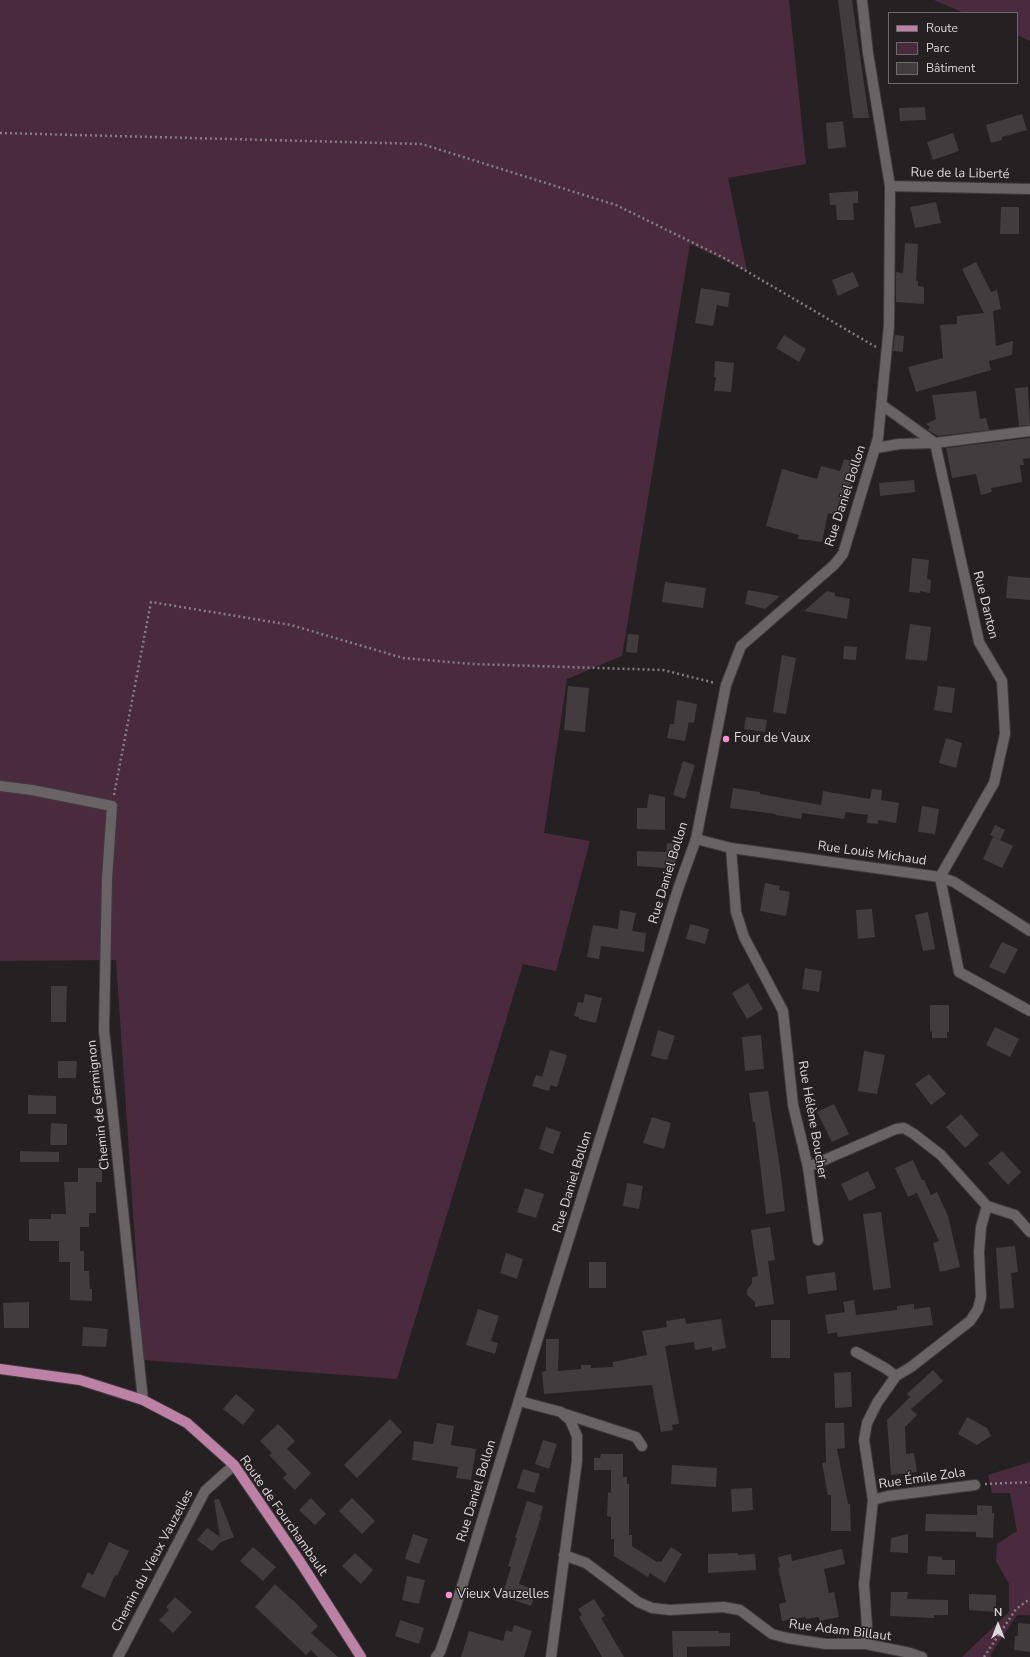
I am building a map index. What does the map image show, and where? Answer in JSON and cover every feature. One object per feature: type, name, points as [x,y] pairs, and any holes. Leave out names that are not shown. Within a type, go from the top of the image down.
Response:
[{"type":"main road","name":"Route de Fourchambault","points":[[0,1369],[80,1380],[143,1400],[187,1423],[234,1465],[299,1560],[361,1657]]},
{"type":"street","name":"Rue Daniel Bollon","points":[[439,1655],[454,1612],[676,896],[696,839],[726,685],[741,646],[834,565],[843,554],[876,448],[882,406],[889,326],[890,186],[868,53],[862,0]]},
{"type":"street","name":"Rue de la Liberté","points":[[890,186],[1030,189]]},
{"type":"street","points":[[882,406],[935,442]]},
{"type":"street","points":[[876,448],[899,444],[935,442],[1030,431]]},
{"type":"street","name":"Rue Danton","points":[[935,442],[979,642],[1002,681],[1006,734],[994,783],[940,877]]},
{"type":"street","points":[[0,786],[32,790],[112,806]]},
{"type":"street","name":"Chemin de Germignon","points":[[112,806],[107,879],[104,1030],[143,1400]]},
{"type":"street","name":"Rue Louis Michaud","points":[[696,839],[732,848],[940,877],[954,882],[1030,931]]},
{"type":"street","name":"Rue Hélène Boucher","points":[[732,848],[736,912],[744,937],[783,1011],[793,1105],[808,1167],[818,1240]]},
{"type":"street","points":[[940,877],[959,972],[1030,1010]]},
{"type":"street","points":[[808,1167],[896,1129],[904,1128],[914,1134],[940,1155],[987,1206],[1015,1215],[1030,1232]]},
{"type":"street","name":"Rue Émile Zola","points":[[866,1644],[867,1627],[864,1584],[873,1500],[864,1440],[867,1422],[877,1403],[896,1376],[911,1367],[970,1321],[978,1309],[981,1297],[979,1252],[981,1227],[987,1206]]},
{"type":"street","points":[[856,1352],[885,1368],[896,1376]]},
{"type":"street","points":[[519,1401],[562,1412],[636,1437],[642,1446]]},
{"type":"street","points":[[551,1657],[577,1461],[577,1436],[570,1420],[562,1412]]},
{"type":"street","name":"Chemin du Vieux Vauzelles","points":[[118,1657],[205,1491],[234,1465]]},
{"type":"street","name":"Rue Émile Zola","points":[[873,1500],[894,1495],[975,1485]]},
{"type":"street","name":"Rue Adam Billaut","points":[[564,1555],[586,1563],[638,1602],[652,1608],[670,1610],[723,1607],[740,1610],[772,1634],[826,1644],[866,1644],[922,1657]]},
{"type":"path","points":[[0,133],[422,144],[616,205],[724,258],[886,353]]},
{"type":"path","points":[[112,806],[151,602],[292,625],[403,658],[472,664],[663,670],[726,685]]},
{"type":"path","points":[[975,1485],[1030,1482]]},
{"type":"path","points":[[984,1657],[1016,1609],[1030,1599]]},
{"type":"green space","points":[[0,0],[789,0],[806,164],[728,178],[747,271],[690,244],[622,656],[567,679],[544,833],[590,841],[556,971],[523,964],[397,1379],[143,1360],[116,960],[0,961]]},
{"type":"green space","points":[[934,0],[1030,0],[1030,41],[1018,35],[1018,12],[962,12]]},
{"type":"green space","points":[[1030,1462],[1030,1615],[1017,1615],[991,1654],[991,1657],[962,1657],[1009,1612],[1009,1584],[996,1561],[997,1544],[1017,1531],[1010,1493],[992,1493],[988,1475]]},
{"type":"building","points":[[838,0],[852,0],[869,118],[853,118]]},
{"type":"building","points":[[925,107],[926,120],[900,121],[899,108]]},
{"type":"building","points":[[1022,114],[1027,130],[1002,137],[1002,140],[991,143],[986,125]]},
{"type":"building","points":[[843,121],[846,147],[828,149],[826,123]]},
{"type":"building","points":[[953,133],[959,151],[933,160],[927,142]]},
{"type":"building","points":[[858,191],[858,203],[853,203],[854,220],[837,220],[836,205],[830,205],[829,193]]},
{"type":"building","points":[[936,202],[941,223],[915,228],[910,207]]},
{"type":"building","points":[[1001,207],[1019,207],[1019,234],[1000,234]]},
{"type":"building","points":[[905,243],[918,244],[916,281],[918,281],[918,286],[924,287],[924,304],[896,302],[896,272],[903,273]]},
{"type":"building","points":[[976,262],[991,292],[997,290],[1001,309],[993,311],[996,346],[1013,341],[1012,355],[989,361],[991,370],[916,392],[908,367],[943,358],[940,325],[957,324],[957,316],[984,313],[962,269]]},
{"type":"building","points":[[853,272],[859,286],[838,296],[832,280]]},
{"type":"building","points":[[701,288],[730,293],[728,307],[717,305],[713,326],[695,323]]},
{"type":"building","points":[[784,335],[806,349],[799,362],[776,348]]},
{"type":"building","points":[[895,335],[904,336],[903,352],[893,351]]},
{"type":"building","points":[[715,361],[734,363],[731,392],[714,391],[716,377],[714,377]]},
{"type":"building","points":[[1028,387],[1030,425],[1019,426],[1015,388]]},
{"type":"building","points":[[976,391],[980,419],[986,418],[989,430],[938,436],[928,430],[930,427],[926,424],[936,419],[932,395]]},
{"type":"building","points":[[1030,438],[1030,458],[1023,459],[1024,465],[1020,465],[1022,482],[991,488],[992,492],[981,495],[976,474],[952,478],[946,448]]},
{"type":"building","points":[[844,459],[858,463],[840,516],[828,513],[822,542],[798,539],[799,535],[766,526],[782,469],[817,479],[821,466],[840,471]]},
{"type":"building","points":[[914,480],[915,492],[880,496],[879,483]]},
{"type":"building","points":[[912,558],[929,560],[927,579],[931,580],[930,593],[920,591],[920,593],[909,592]]},
{"type":"building","points":[[1008,576],[1030,578],[1030,600],[1006,598]]},
{"type":"building","points":[[665,582],[706,588],[703,608],[662,602]]},
{"type":"building","points":[[748,590],[780,596],[765,609],[745,604]]},
{"type":"building","points":[[827,591],[835,593],[835,596],[850,599],[847,619],[804,611]]},
{"type":"building","points":[[910,624],[931,627],[927,661],[905,659]]},
{"type":"building","points":[[628,634],[639,635],[637,653],[626,652]]},
{"type":"building","points":[[844,646],[857,647],[856,660],[843,659]]},
{"type":"building","points":[[782,655],[796,658],[786,714],[773,712]]},
{"type":"building","points":[[568,686],[589,688],[585,732],[564,730]]},
{"type":"building","points":[[938,686],[955,688],[952,713],[934,710]]},
{"type":"building","points":[[677,700],[697,704],[694,723],[689,722],[685,741],[667,738],[670,724],[674,724]]},
{"type":"building","points":[[746,717],[767,720],[765,732],[744,729]]},
{"type":"building","points":[[946,738],[962,743],[956,768],[939,763]]},
{"type":"building","points":[[683,761],[695,765],[685,799],[673,795]]},
{"type":"building","points":[[733,788],[821,805],[823,791],[870,799],[872,789],[882,790],[881,800],[899,803],[896,823],[878,820],[878,824],[867,823],[868,815],[846,812],[844,819],[802,813],[801,819],[730,808]]},
{"type":"building","points":[[649,794],[665,797],[665,830],[637,829],[637,808],[647,808]]},
{"type":"building","points":[[922,806],[939,809],[935,834],[918,832]]},
{"type":"building","points":[[995,825],[1005,830],[1000,840],[990,835]]},
{"type":"building","points":[[993,837],[1013,846],[1002,868],[983,859]]},
{"type":"building","points":[[667,843],[681,844],[669,883],[664,882],[665,868],[637,866],[637,851],[666,852]]},
{"type":"building","points":[[765,883],[780,886],[779,890],[790,892],[786,916],[760,911]]},
{"type":"building","points":[[872,909],[875,937],[858,939],[856,910]]},
{"type":"building","points":[[620,910],[636,913],[632,931],[646,933],[644,952],[601,946],[599,959],[587,957],[593,925],[618,929]]},
{"type":"building","points":[[928,912],[935,949],[923,951],[915,915]]},
{"type":"building","points":[[690,924],[709,929],[705,944],[686,939]]},
{"type":"building","points":[[1002,942],[1018,949],[1005,974],[989,967]]},
{"type":"building","points":[[805,968],[822,971],[819,992],[802,989]]},
{"type":"building","points":[[748,983],[763,1009],[747,1019],[732,993]]},
{"type":"building","points":[[51,986],[67,986],[66,1022],[51,1022]]},
{"type":"building","points":[[585,994],[602,998],[596,1023],[579,1019],[579,1017],[574,1016],[578,1002],[583,1003]]},
{"type":"building","points":[[930,1005],[949,1005],[949,1032],[947,1032],[947,1038],[932,1038],[932,1031],[930,1032]]},
{"type":"building","points":[[995,1027],[1019,1039],[1010,1057],[986,1045]]},
{"type":"building","points":[[658,1030],[675,1036],[667,1060],[651,1056]]},
{"type":"building","points":[[761,1035],[764,1069],[745,1071],[742,1037]]},
{"type":"building","points":[[550,1050],[567,1055],[557,1087],[551,1085],[549,1091],[532,1086],[536,1075],[542,1077]]},
{"type":"building","points":[[864,1051],[885,1055],[877,1094],[858,1091]]},
{"type":"building","points":[[58,1061],[77,1061],[76,1078],[58,1078]]},
{"type":"building","points":[[929,1074],[946,1094],[931,1105],[915,1084]]},
{"type":"building","points":[[768,1091],[785,1211],[766,1214],[755,1122],[753,1122],[749,1093]]},
{"type":"building","points":[[28,1095],[56,1096],[56,1114],[28,1114]]},
{"type":"building","points":[[834,1104],[849,1134],[832,1142],[817,1112]]},
{"type":"building","points":[[961,1114],[979,1135],[965,1148],[946,1127]]},
{"type":"building","points":[[652,1117],[671,1123],[664,1149],[643,1143]]},
{"type":"building","points":[[51,1123],[67,1124],[67,1145],[50,1145]]},
{"type":"building","points":[[546,1127],[561,1132],[553,1154],[539,1149]]},
{"type":"building","points":[[20,1151],[59,1152],[59,1162],[20,1162]]},
{"type":"building","points":[[1002,1151],[1021,1172],[1008,1185],[988,1163]]},
{"type":"building","points":[[913,1160],[931,1195],[937,1192],[948,1216],[960,1267],[940,1272],[933,1243],[939,1241],[917,1193],[908,1197],[895,1168]]},
{"type":"building","points":[[78,1168],[102,1168],[102,1182],[96,1182],[96,1213],[89,1213],[89,1227],[80,1227],[80,1251],[84,1251],[84,1271],[89,1271],[92,1301],[70,1300],[70,1262],[59,1262],[59,1241],[29,1241],[29,1219],[51,1219],[51,1214],[66,1214],[64,1182],[78,1182]]},
{"type":"building","points":[[868,1171],[876,1188],[849,1201],[841,1184]]},
{"type":"building","points":[[627,1183],[643,1186],[639,1209],[623,1206]]},
{"type":"building","points":[[525,1188],[544,1194],[536,1218],[517,1212]]},
{"type":"building","points":[[881,1212],[891,1288],[873,1290],[863,1214]]},
{"type":"building","points":[[770,1227],[775,1260],[768,1261],[774,1304],[755,1307],[755,1302],[747,1295],[747,1290],[752,1283],[752,1277],[758,1276],[751,1230]]},
{"type":"building","points":[[1015,1246],[1018,1272],[1011,1273],[1014,1308],[1000,1309],[996,1248]]},
{"type":"building","points":[[506,1253],[523,1259],[517,1279],[500,1273]]},
{"type":"building","points":[[589,1262],[606,1262],[606,1288],[589,1288]]},
{"type":"building","points":[[835,1272],[837,1290],[808,1294],[806,1276]]},
{"type":"building","points":[[854,1300],[856,1315],[897,1310],[897,1306],[914,1304],[914,1309],[930,1307],[933,1325],[838,1337],[837,1332],[828,1334],[825,1315],[845,1312],[843,1302]]},
{"type":"building","points":[[29,1302],[29,1328],[4,1328],[3,1303]]},
{"type":"building","points":[[478,1309],[499,1316],[491,1341],[498,1343],[495,1354],[466,1345]]},
{"type":"building","points":[[685,1318],[686,1324],[721,1319],[726,1348],[712,1351],[712,1347],[695,1350],[694,1342],[665,1346],[679,1424],[672,1425],[673,1430],[661,1432],[652,1385],[544,1394],[542,1372],[546,1371],[546,1339],[559,1339],[558,1371],[581,1369],[581,1365],[591,1365],[591,1368],[613,1367],[613,1362],[647,1355],[642,1331],[667,1327],[666,1321]]},
{"type":"building","points":[[771,1320],[790,1320],[790,1358],[771,1358]]},
{"type":"building","points":[[83,1327],[108,1329],[106,1347],[82,1346]]},
{"type":"building","points":[[933,1370],[943,1381],[911,1409],[917,1415],[905,1427],[906,1454],[914,1453],[917,1472],[891,1475],[887,1420],[910,1397],[907,1394]]},
{"type":"building","points":[[851,1372],[852,1407],[835,1408],[834,1373]]},
{"type":"building","points":[[236,1394],[255,1410],[243,1425],[223,1409]]},
{"type":"building","points":[[967,1417],[987,1428],[991,1436],[977,1445],[958,1434]]},
{"type":"building","points":[[390,1419],[402,1432],[357,1478],[344,1465]]},
{"type":"building","points":[[437,1423],[454,1426],[451,1445],[476,1449],[471,1480],[456,1478],[458,1467],[412,1460],[414,1441],[433,1444]]},
{"type":"building","points":[[825,1423],[844,1423],[845,1448],[837,1449],[848,1504],[850,1504],[851,1531],[831,1531],[831,1495],[828,1495],[822,1463],[826,1462]]},
{"type":"building","points":[[278,1424],[295,1441],[287,1449],[311,1473],[295,1490],[283,1478],[287,1474],[269,1455],[272,1453],[260,1441]]},
{"type":"building","points":[[543,1440],[557,1444],[549,1469],[535,1464]]},
{"type":"building","points":[[601,1454],[623,1454],[623,1477],[627,1477],[627,1484],[629,1484],[629,1535],[632,1535],[632,1546],[657,1562],[661,1562],[671,1547],[682,1554],[665,1583],[650,1573],[648,1577],[614,1556],[614,1539],[611,1539],[611,1517],[607,1516],[608,1492],[611,1493],[611,1470],[594,1470],[594,1458],[600,1458]]},
{"type":"building","points":[[672,1465],[717,1468],[716,1487],[671,1484]]},
{"type":"building","points":[[523,1469],[540,1474],[534,1493],[517,1488]]},
{"type":"building","points":[[752,1488],[753,1510],[732,1512],[731,1489]]},
{"type":"building","points":[[311,1498],[326,1514],[315,1525],[299,1510]]},
{"type":"building","points":[[352,1498],[375,1521],[362,1534],[339,1511]]},
{"type":"building","points":[[219,1499],[234,1537],[221,1542],[212,1551],[197,1540],[207,1528],[220,1537],[214,1500]]},
{"type":"building","points":[[527,1501],[543,1506],[541,1517],[519,1584],[536,1590],[531,1606],[502,1596],[511,1567],[508,1566],[517,1538],[515,1538]]},
{"type":"building","points":[[977,1505],[992,1506],[992,1513],[994,1513],[993,1538],[976,1537],[976,1532],[925,1531],[926,1514],[977,1515]]},
{"type":"building","points":[[413,1534],[428,1539],[419,1564],[405,1559]]},
{"type":"building","points":[[908,1534],[908,1553],[890,1552],[891,1538]]},
{"type":"building","points":[[109,1542],[129,1551],[117,1576],[115,1575],[105,1598],[81,1587],[88,1572],[93,1575]]},
{"type":"building","points":[[253,1547],[276,1567],[263,1581],[240,1561]]},
{"type":"building","points":[[842,1549],[845,1564],[824,1569],[829,1593],[834,1592],[839,1617],[820,1621],[819,1617],[806,1619],[805,1617],[782,1621],[779,1604],[786,1602],[778,1568],[780,1567],[778,1557],[791,1554],[792,1561]]},
{"type":"building","points":[[355,1553],[373,1570],[361,1584],[342,1566]]},
{"type":"building","points":[[738,1553],[738,1555],[755,1554],[756,1570],[708,1573],[708,1554]]},
{"type":"building","points":[[928,1556],[942,1557],[942,1560],[955,1560],[955,1575],[927,1574]]},
{"type":"building","points":[[407,1576],[425,1580],[419,1604],[402,1600]]},
{"type":"building","points":[[275,1584],[318,1626],[311,1633],[338,1657],[318,1657],[311,1650],[306,1655],[255,1607]]},
{"type":"building","points":[[891,1592],[908,1592],[907,1599],[948,1600],[948,1615],[934,1615],[934,1618],[890,1616]]},
{"type":"building","points":[[969,1594],[996,1595],[996,1612],[969,1610]]},
{"type":"building","points":[[175,1597],[192,1612],[173,1633],[159,1620],[169,1610],[166,1607]]},
{"type":"building","points":[[594,1599],[605,1616],[601,1618],[624,1657],[602,1657],[579,1617],[582,1615],[578,1609]]},
{"type":"building","points":[[400,1620],[424,1628],[419,1644],[395,1636]]},
{"type":"building","points":[[1018,1623],[1030,1624],[1030,1652],[1014,1650],[1015,1636],[1018,1636]]},
{"type":"building","points":[[514,1625],[532,1631],[524,1657],[461,1657],[469,1631],[503,1641],[506,1630],[512,1632]]},
{"type":"building","points":[[672,1631],[719,1631],[719,1633],[730,1633],[730,1646],[687,1647],[687,1657],[673,1657]]},
{"type":"place","name":"Four de Vaux","points":[[726,739]]},
{"type":"place","name":"Vieux Vauzelles","points":[[449,1595]]}]
